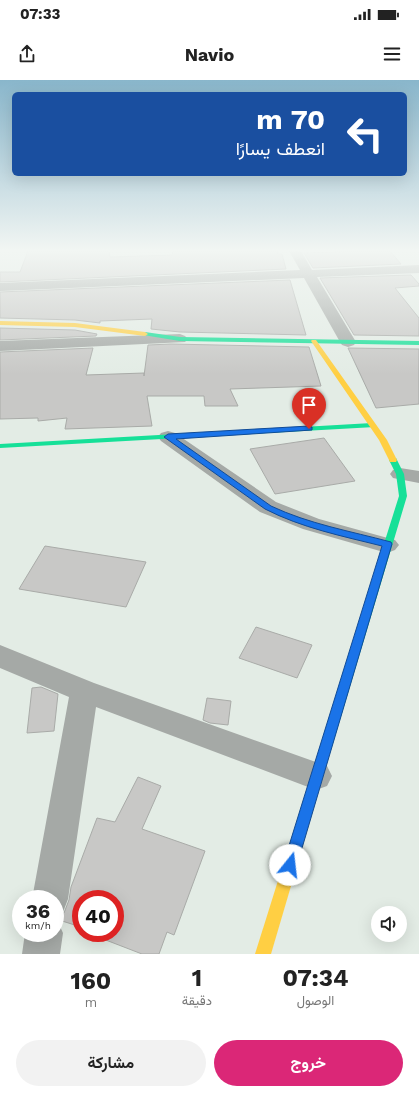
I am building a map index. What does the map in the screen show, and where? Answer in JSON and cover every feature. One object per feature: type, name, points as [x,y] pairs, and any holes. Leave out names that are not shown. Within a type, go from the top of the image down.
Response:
[{"type":"street","points":[[318,292],[348,342]]},
{"type":"street","points":[[0,323],[75,325],[180,339]]},
{"type":"street","points":[[0,346],[180,339],[419,343]]},
{"type":"street","points":[[263,954],[387,544],[410,475],[372,425],[314,341]]},
{"type":"street","points":[[0,446],[372,425]]},
{"type":"street","points":[[168,437],[268,508],[302,522],[387,544]]},
{"type":"street","points":[[0,656],[84,691],[316,776]]},
{"type":"street","points":[[51,890],[84,691]]},
{"type":"street","points":[[41,954],[43,942]]},
{"type":"building","points":[[0,292],[293,292],[306,335],[180,332],[151,329],[152,319],[100,321],[100,323],[75,320],[0,318]]},
{"type":"building","points":[[328,292],[398,292],[419,318],[419,336],[354,335]]},
{"type":"building","points":[[0,328],[75,330],[97,334],[96,336],[0,340]]},
{"type":"building","points":[[171,344],[309,347],[321,386],[230,389],[238,406],[205,406],[204,396],[147,396],[152,426],[65,429],[67,418],[38,421],[38,418],[0,419],[0,352],[93,348],[86,375],[144,373],[144,376],[148,345]]},
{"type":"building","points":[[348,348],[419,349],[419,404],[376,408]]},
{"type":"building","points":[[324,438],[355,481],[275,494],[250,449]]},
{"type":"building","points":[[45,546],[146,562],[126,607],[19,589]]},
{"type":"building","points":[[256,627],[312,645],[297,678],[239,658]]},
{"type":"building","points":[[41,687],[58,694],[54,731],[27,733],[32,688]]},
{"type":"building","points":[[207,698],[231,701],[228,725],[210,723],[203,720]]},
{"type":"building","points":[[138,777],[161,786],[142,829],[205,851],[174,935],[167,932],[159,954],[142,954],[111,942],[124,942],[124,890],[72,890],[72,924],[64,922],[64,913],[69,900],[71,887],[97,818],[115,822]]},
{"type":"traffic: fast","points":[[145,334],[180,339],[419,343]]},
{"type":"traffic: fast","points":[[0,446],[372,425]]},
{"type":"traffic: fast","points":[[325,750],[403,496],[400,474],[393,460]]},
{"type":"traffic: slow","points":[[0,323],[75,325],[145,334]]},
{"type":"traffic: slow","points":[[314,341],[383,440],[393,460]]},
{"type":"traffic: slow","points":[[263,954],[325,750]]},
{"type":"route","points":[[290,865],[387,544],[302,522],[268,508],[168,437],[309,429]]}]
